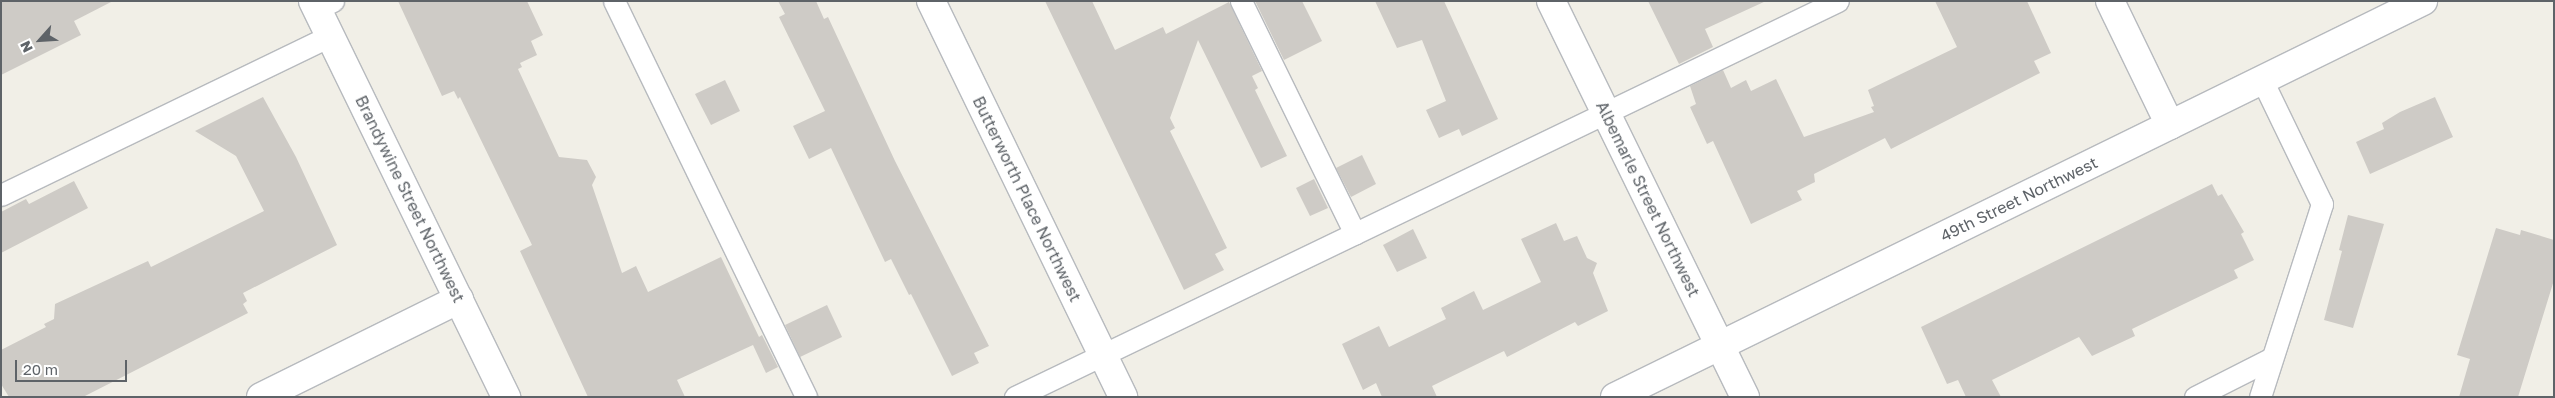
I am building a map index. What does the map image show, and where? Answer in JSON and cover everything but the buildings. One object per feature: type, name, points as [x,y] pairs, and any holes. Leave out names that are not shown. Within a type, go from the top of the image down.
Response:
[{"type":"street","name":"Butterworth Place Northwest","points":[[931,1],[1123,397]]},
{"type":"street","name":"Albemarle Street Northwest","points":[[1551,1],[1745,397]]},
{"type":"street","points":[[2110,1],[2170,125]]},
{"type":"street","name":"49th Street Northwest","points":[[1614,397],[2423,1]]},
{"type":"street","name":"Brandywine Street Northwest","points":[[321,4],[330,36],[506,397]]},
{"type":"street","points":[[261,397],[459,299]]},
{"type":"lane","points":[[614,1],[806,397]]},
{"type":"lane","points":[[1241,1],[1354,234]]},
{"type":"lane","points":[[1015,397],[1838,1]]},
{"type":"lane","points":[[1,195],[330,36]]},
{"type":"lane","points":[[2260,397],[2322,204],[2262,80]]},
{"type":"lane","points":[[2195,397],[2272,358]]}]
